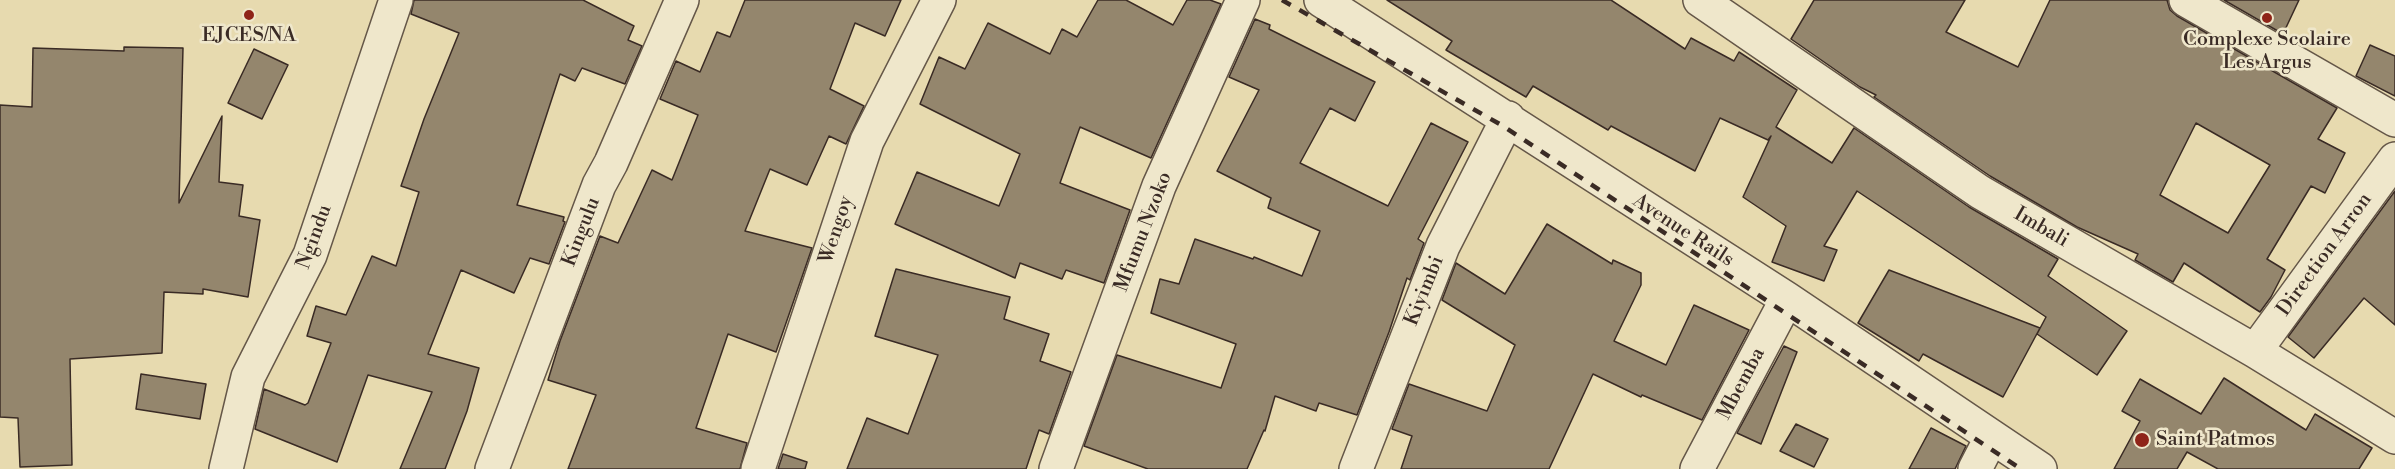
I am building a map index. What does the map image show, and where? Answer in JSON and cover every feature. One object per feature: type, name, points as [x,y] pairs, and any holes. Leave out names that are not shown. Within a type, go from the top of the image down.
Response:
[{"type":"street","name":"Ngindu","points":[[226,469],[248,377],[310,255],[396,0]]},
{"type":"street","name":"Kingulu","points":[[492,469],[599,185],[611,163],[682,0]]},
{"type":"street","name":"Wengoy","points":[[758,469],[867,141],[939,0]]},
{"type":"street","name":"Mfumu Nzoko","points":[[1056,469],[1159,186],[1243,0]]},
{"type":"street","name":"Avenue Rails","points":[[1323,0],[1787,299],[2040,469]]},
{"type":"street","name":"Imbali","points":[[1700,0],[1980,192],[2255,351],[2395,437]]},
{"type":"street","points":[[2186,0],[2395,120]]},
{"type":"street","name":"Kiyimbi","points":[[1356,469],[1443,246],[1508,118]]},
{"type":"street","name":"Direction Arron","points":[[2255,351],[2395,159]]},
{"type":"street","name":"Mbemba","points":[[1697,469],[1787,299]]},
{"type":"street","points":[[1975,469],[1991,438]]},
{"type":"building","points":[[414,0],[583,0],[634,26],[628,40],[642,46],[625,84],[582,68],[575,81],[560,74],[517,205],[564,217],[565,222],[549,264],[530,258],[514,293],[461,270],[428,354],[479,368],[467,411],[445,469],[400,469],[432,392],[368,375],[337,462],[255,429],[264,389],[305,405],[308,403],[331,343],[307,336],[316,306],[346,315],[372,256],[396,266],[419,192],[401,186],[424,119],[459,33],[411,14]]},
{"type":"building","points":[[745,0],[901,0],[885,36],[855,23],[830,89],[864,106],[846,144],[829,136],[807,185],[770,169],[745,231],[812,248],[776,352],[728,334],[696,428],[747,443],[740,469],[568,469],[596,395],[548,380],[560,341],[600,236],[618,243],[652,170],[672,180],[698,115],[660,99],[676,61],[700,72],[717,32],[730,37]]},
{"type":"building","points":[[1098,0],[1126,0],[1173,25],[1187,0],[1210,0],[1221,4],[1151,158],[1080,127],[1060,183],[1130,210],[1104,283],[1066,270],[1062,279],[1020,263],[1015,278],[895,224],[917,172],[999,206],[1020,154],[920,104],[939,57],[965,69],[988,23],[1050,54],[1062,29],[1077,37]]},
{"type":"building","points":[[1387,0],[1611,0],[1685,49],[1691,38],[1734,61],[1739,52],[1797,90],[1776,127],[1832,163],[1854,128],[1969,207],[2058,259],[2048,276],[2127,331],[2097,375],[2037,334],[2046,317],[1857,191],[1824,246],[1837,250],[1824,281],[1772,262],[1786,226],[1743,197],[1771,136],[1768,140],[1720,118],[1695,171],[1611,126],[1608,130],[1533,86],[1526,97],[1446,50],[1452,41]]},
{"type":"building","points":[[1814,0],[1965,0],[1946,32],[2018,67],[2050,0],[2167,0],[2170,10],[2177,16],[2337,108],[2318,139],[2345,153],[2325,193],[2311,186],[2267,259],[2285,270],[2260,312],[2184,263],[2173,282],[2135,260],[2138,254],[2077,227],[1990,176],[1874,97],[1876,95],[1860,87],[1791,39]],"holes":[[[2196,123],[2270,165],[2228,233],[2160,195]]]},
{"type":"building","name":"Complexe Scolaire Les Argus","points":[[2224,0],[2299,0],[2283,34]]},
{"type":"building","points":[[1255,19],[1270,25],[1269,29],[1375,82],[1355,121],[1330,108],[1300,163],[1388,206],[1431,123],[1468,142],[1418,239],[1424,243],[1410,280],[1407,278],[1357,415],[1319,403],[1316,411],[1275,396],[1265,431],[1247,469],[1148,469],[1084,446],[1117,355],[1221,388],[1236,344],[1151,313],[1160,279],[1179,284],[1195,239],[1253,259],[1254,257],[1302,276],[1320,231],[1268,208],[1271,198],[1217,171],[1259,90],[1229,77]]},
{"type":"building","points":[[2370,45],[2395,56],[2395,96],[2356,76]]},
{"type":"building","points":[[124,47],[183,48],[179,203],[222,116],[219,182],[243,185],[239,216],[260,220],[248,297],[203,289],[203,294],[164,292],[162,353],[70,359],[72,465],[20,467],[18,418],[0,417],[0,105],[32,107],[33,48],[124,51]]},
{"type":"building","points":[[254,49],[288,65],[262,119],[228,103]]},
{"type":"building","points":[[2395,191],[2395,325],[2364,298],[2314,358],[2288,337]]},
{"type":"building","points":[[1547,224],[1612,264],[1613,260],[1641,273],[1641,285],[1614,341],[1666,365],[1694,305],[1749,330],[1702,420],[1642,395],[1641,397],[1593,374],[1549,469],[1401,469],[1412,436],[1392,429],[1409,384],[1487,411],[1515,345],[1442,300],[1456,263],[1505,294]]},
{"type":"building","points":[[896,269],[1010,297],[1004,319],[1049,334],[1040,361],[1071,372],[1049,434],[1039,430],[1026,469],[847,469],[867,418],[908,434],[938,355],[875,336]]},
{"type":"building","points":[[1889,270],[2040,328],[2003,397],[1923,354],[1919,361],[1858,323]]},
{"type":"building","points":[[1784,346],[1797,352],[1761,444],[1737,433]]},
{"type":"building","points":[[141,374],[206,384],[200,419],[136,409]]},
{"type":"building","points":[[2224,378],[2306,430],[2315,414],[2372,448],[2359,469],[2218,469],[2187,452],[2177,469],[2114,469],[2140,421],[2122,411],[2140,379],[2201,414]]},
{"type":"building","points":[[1796,424],[1828,439],[1814,467],[1780,451]]},
{"type":"building","points":[[1931,428],[1966,446],[1955,469],[1909,469]]},
{"type":"building","points":[[783,454],[807,462],[805,469],[778,469]]},
{"type":"railway","points":[[1282,0],[1503,126],[2021,469]]},
{"type":"place","name":"EJCES/NA","points":[[249,15]]},
{"type":"place","name":"Complexe Scolaire Les Argus","points":[[2267,18]]},
{"type":"place","name":"Saint Patmos","points":[[2142,440]]}]
